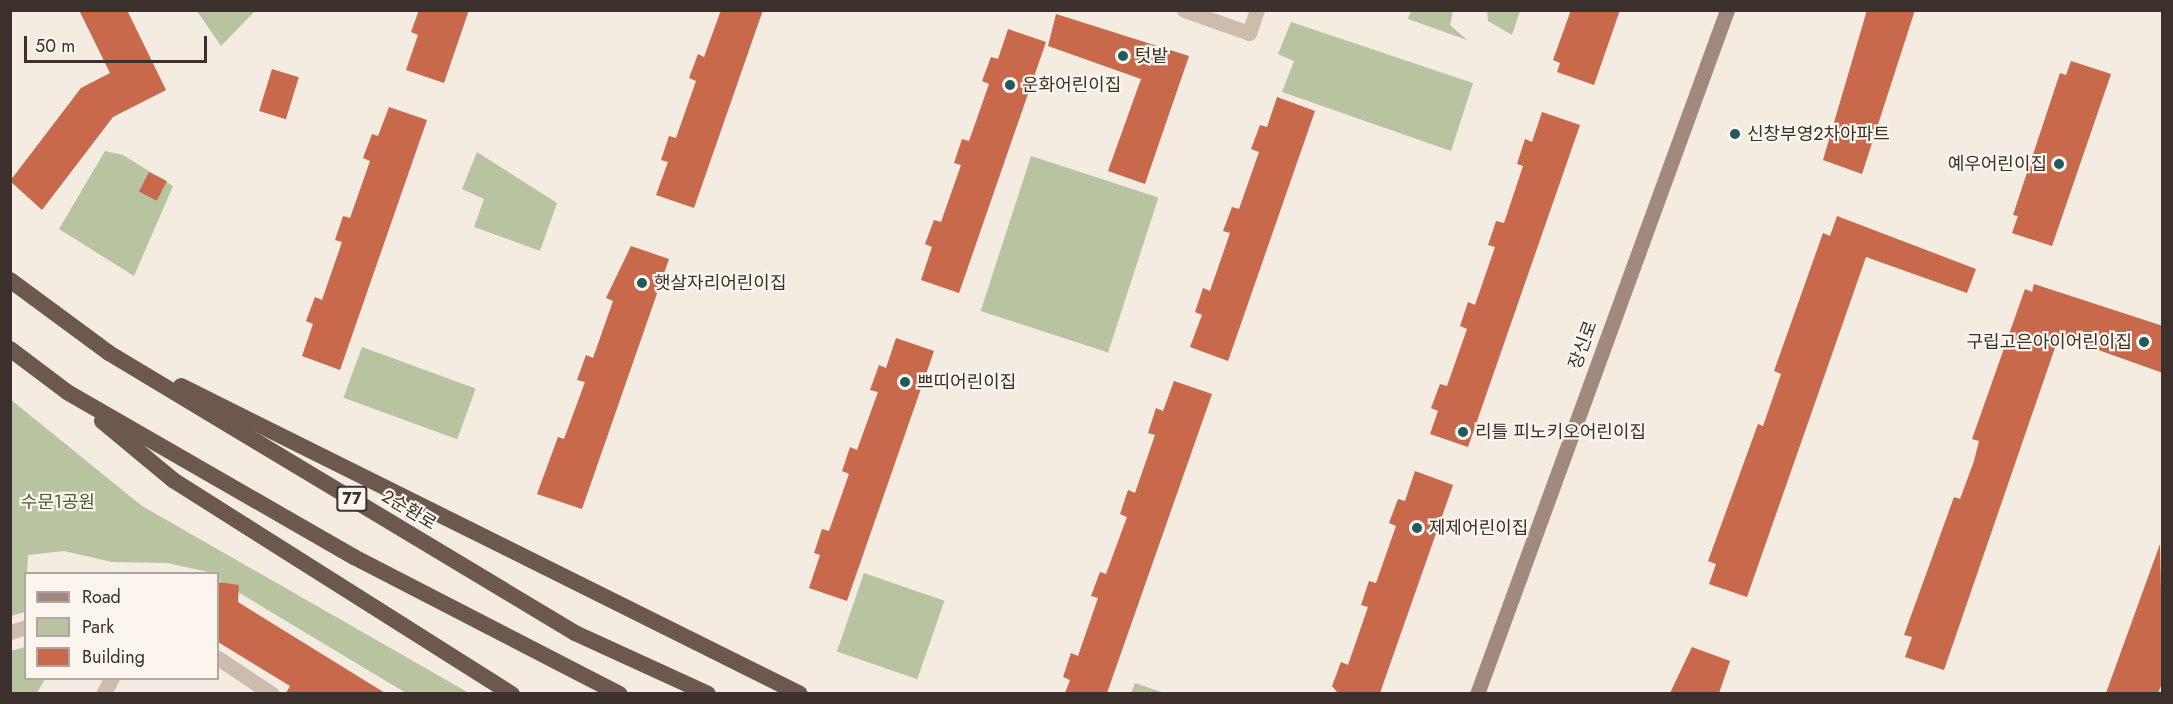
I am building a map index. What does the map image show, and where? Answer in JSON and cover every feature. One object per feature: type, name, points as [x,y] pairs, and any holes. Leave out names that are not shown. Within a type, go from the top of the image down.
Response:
[{"type":"highway","name":"2순환로","points":[[10,280],[109,353],[575,633],[708,693]]},
{"type":"highway","points":[[10,348],[173,480],[512,693]]},
{"type":"highway","points":[[109,353],[269,426],[800,693]]},
{"type":"highway","points":[[67,392],[354,556],[620,693]]},
{"type":"main road","name":"장신로","points":[[1477,693],[1727,10]]},
{"type":"street","points":[[1184,10],[1249,33],[1257,10]]},
{"type":"street","points":[[219,659],[268,693]]},
{"type":"street","points":[[103,693],[111,680]]},
{"type":"green space","points":[[197,11],[255,11],[221,46]]},
{"type":"green space","points":[[1411,11],[1453,11],[1450,25],[1467,40],[1408,19]]},
{"type":"green space","points":[[1487,11],[1520,11],[1512,35],[1488,21]]},
{"type":"green space","points":[[1291,22],[1473,83],[1451,151],[1282,92],[1294,61],[1278,54]]},
{"type":"green space","points":[[105,151],[123,155],[173,186],[134,276],[59,229]]},
{"type":"green space","points":[[477,152],[557,203],[540,251],[474,227],[484,199],[462,189]]},
{"type":"green space","points":[[1031,156],[1158,197],[1108,352],[981,311]]},
{"type":"green space","points":[[362,347],[476,388],[457,439],[344,398]]},
{"type":"green space","name":"수문1공원","points":[[10,399],[142,506],[469,693],[406,693],[219,581],[219,572],[167,563],[112,562],[64,551],[28,555],[27,572],[24,572],[24,612],[11,616]]},
{"type":"green space","points":[[864,573],[944,601],[917,679],[837,651]]},
{"type":"green space","points":[[24,647],[24,680],[44,680],[37,693],[11,693],[11,651]]},
{"type":"green space","points":[[1135,683],[1164,693],[1131,693]]},
{"type":"building","points":[[79,10],[127,10],[166,90],[113,117],[42,210],[10,181],[81,88],[110,73]]},
{"type":"building","points":[[419,10],[469,10],[444,83],[406,70],[418,35],[411,32]]},
{"type":"building","points":[[721,10],[763,10],[694,208],[656,195],[668,162],[661,160],[669,136],[676,138],[696,81],[689,78],[698,54],[704,57]]},
{"type":"building","points":[[1571,10],[1620,10],[1594,85],[1557,72],[1560,63],[1553,60]]},
{"type":"building","points":[[1867,10],[1915,10],[1862,174],[1823,160]]},
{"type":"building","points":[[1056,14],[1189,56],[1145,184],[1108,171],[1141,79],[1048,46]]},
{"type":"building","points":[[1008,29],[1046,42],[959,293],[921,280],[932,247],[925,244],[934,220],[941,222],[961,165],[954,163],[962,139],[969,141],[989,84],[982,81],[991,57],[998,59]]},
{"type":"building","points":[[2071,61],[2111,74],[2052,246],[2012,233],[2018,216],[2013,215],[2060,73],[2066,75]]},
{"type":"building","points":[[272,69],[299,77],[286,119],[259,111]]},
{"type":"building","points":[[1277,97],[1315,111],[1228,361],[1190,347],[1202,315],[1195,312],[1203,288],[1210,291],[1230,233],[1223,231],[1232,207],[1239,209],[1259,152],[1251,149],[1260,125],[1267,127]]},
{"type":"building","points":[[389,107],[427,120],[340,370],[302,356],[313,324],[306,321],[315,297],[322,300],[342,242],[335,240],[343,216],[350,218],[370,161],[363,158],[372,134],[378,136]]},
{"type":"building","points":[[1542,112],[1580,125],[1468,447],[1430,434],[1438,411],[1431,408],[1440,384],[1447,386],[1467,329],[1460,326],[1468,302],[1475,305],[1495,247],[1488,245],[1496,221],[1504,223],[1523,166],[1517,164],[1525,139],[1532,142]]},
{"type":"building","points":[[149,172],[167,181],[157,201],[139,192]]},
{"type":"building","points":[[1837,216],[1976,269],[1967,293],[1866,257],[1747,597],[1709,584],[1716,564],[1708,561],[1758,424],[1763,426],[1781,374],[1774,371],[1823,233],[1830,236]]},
{"type":"building","points":[[631,246],[669,259],[582,509],[537,494],[558,437],[564,439],[585,382],[577,380],[586,355],[593,358],[613,301],[606,298]]},
{"type":"building","points":[[2034,284],[2163,326],[2163,373],[2059,336],[1944,670],[1905,657],[1912,637],[1904,635],[1954,497],[1960,499],[1974,461],[1979,441],[1972,439],[2025,289],[2032,292]]},
{"type":"building","points":[[896,338],[934,351],[847,601],[809,588],[820,555],[814,553],[822,529],[829,531],[849,474],[842,471],[850,447],[857,450],[878,392],[870,390],[879,365],[886,368]]},
{"type":"building","points":[[1174,381],[1212,394],[1107,693],[1065,693],[1070,680],[1063,677],[1071,653],[1078,656],[1098,598],[1091,596],[1100,572],[1106,574],[1127,517],[1120,514],[1128,490],[1135,493],[1155,435],[1148,433],[1156,408],[1163,411]]},
{"type":"building","points":[[1415,471],[1453,485],[1380,693],[1338,693],[1332,686],[1341,662],[1348,665],[1368,607],[1361,605],[1369,581],[1376,583],[1396,526],[1389,523],[1398,499],[1405,501]]},
{"type":"building","points":[[2160,544],[2163,681],[2158,693],[2106,693]]},
{"type":"building","points":[[219,582],[239,585],[238,602],[385,693],[286,693],[290,686],[219,643]]},
{"type":"building","points":[[1692,647],[1730,661],[1719,693],[1670,693]]},
{"type":"place","name":"텃밭","points":[[1123,56]]},
{"type":"place","name":"운화어린이집","points":[[1010,85]]},
{"type":"place","name":"신창부영2차아파트","points":[[1735,134]]},
{"type":"place","name":"예우어린이집","points":[[2059,164]]},
{"type":"place","name":"햇살자리어린이집","points":[[642,283]]},
{"type":"place","name":"구립고은아이어린이집","points":[[2144,342]]},
{"type":"place","name":"쁘띠어린이집","points":[[905,382]]},
{"type":"place","name":"리틀 피노키오어린이집","points":[[1463,432]]},
{"type":"place","name":"제제어린이집","points":[[1417,528]]}]
